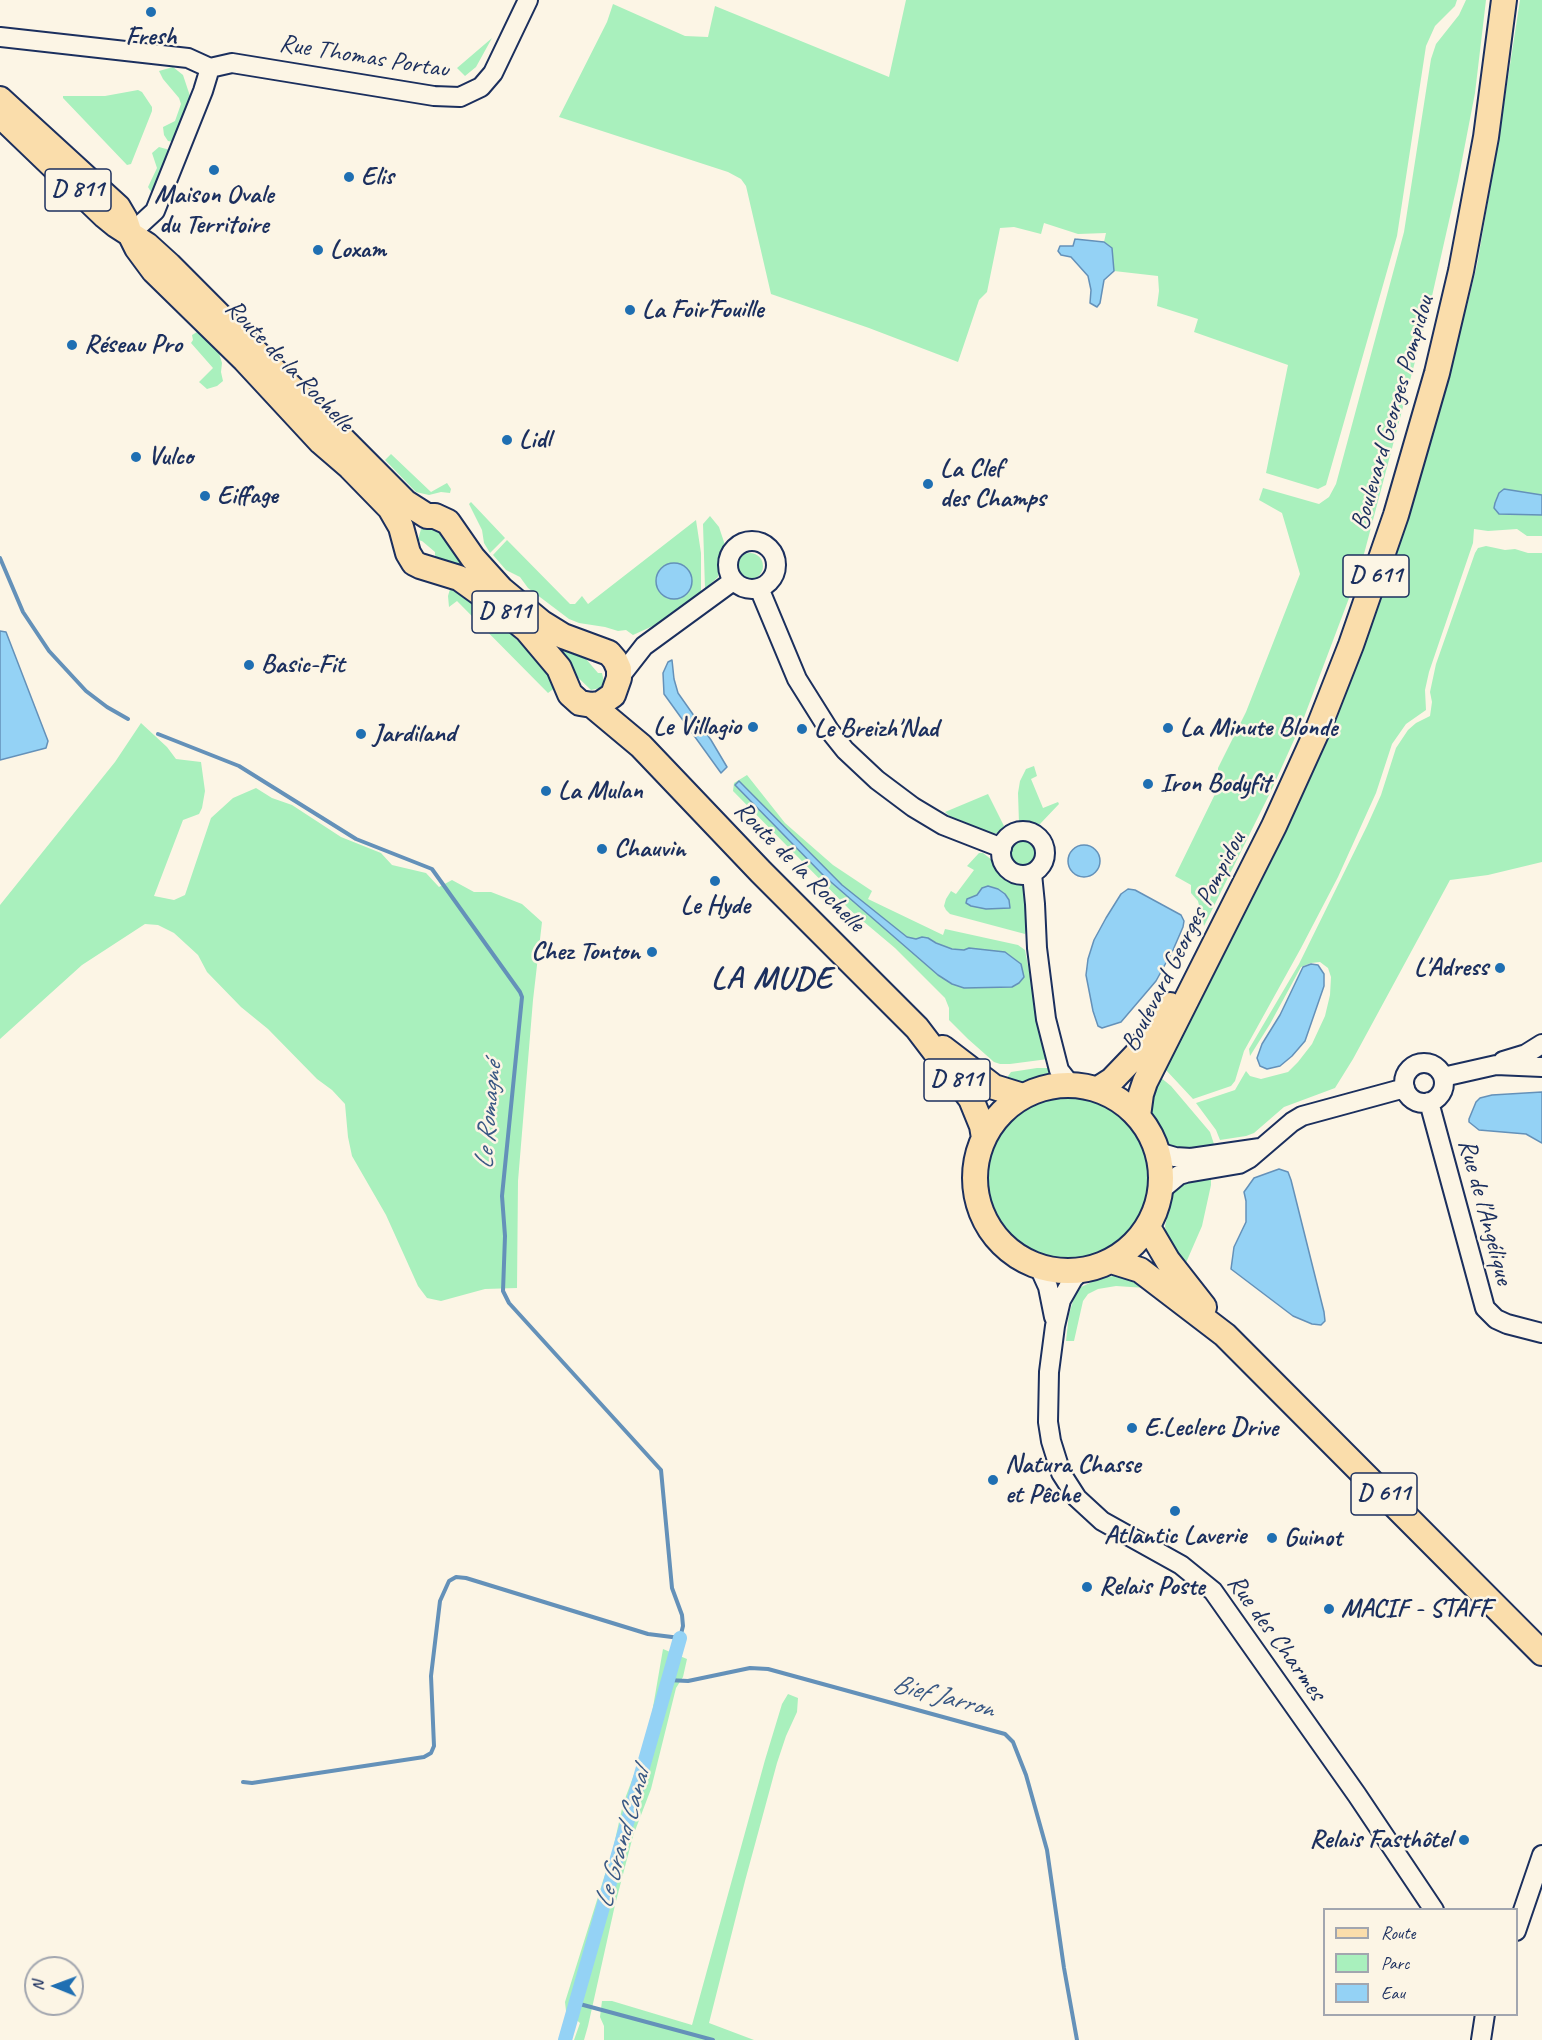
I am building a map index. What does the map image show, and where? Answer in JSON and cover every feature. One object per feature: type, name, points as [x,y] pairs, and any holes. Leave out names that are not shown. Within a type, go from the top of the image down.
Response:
[{"type":"main road","name":"Boulevard Georges Pompidou","points":[[1098,1089],[1112,1080],[1136,1055],[1191,971],[1267,821],[1323,694],[1370,566],[1410,439],[1444,310],[1478,135],[1496,0]]},
{"type":"main road","name":"Boulevard Georges Pompidou","points":[[1138,1116],[1145,1082],[1274,826],[1318,729],[1351,645],[1396,515],[1437,373],[1461,271],[1486,137],[1504,0]]},
{"type":"main road","name":"Route de la Rochelle","points":[[0,99],[118,207],[144,260],[245,360],[321,442],[350,467],[390,508],[401,527],[408,553],[414,563],[459,578],[527,630],[559,668],[566,687],[574,699],[580,703],[592,705],[640,746],[761,872],[917,1028],[994,1088],[1023,1096]]},
{"type":"main road","name":"Route de la Rochelle","points":[[0,115],[105,216],[147,245],[169,265],[405,502],[427,516],[435,516],[448,522],[482,568],[501,589],[563,636],[602,649],[615,660],[623,713],[640,746]]},
{"type":"main road","points":[[405,538],[415,520],[427,516]]},
{"type":"main road","points":[[592,705],[607,701],[618,683]]},
{"type":"main road","name":"Route de la Rochelle","points":[[917,1028],[971,1099],[980,1119],[984,1138]]},
{"type":"main road","points":[[1070,1084],[1098,1089],[1125,1104],[1138,1116],[1153,1138],[1158,1152],[1161,1190],[1148,1227],[1132,1246],[1111,1261],[1081,1271],[1060,1271],[1039,1267],[1008,1250],[996,1238],[983,1215],[976,1190],[975,1172],[984,1138],[1000,1114],[1023,1096],[1054,1085],[1070,1084]]},
{"type":"main road","name":"D 611","points":[[1148,1227],[1176,1272],[1225,1335],[1542,1653]]},
{"type":"main road","name":"D 611","points":[[1111,1261],[1140,1270],[1225,1335]]},
{"type":"street","name":"Rue Thomas Portau","points":[[0,37],[188,58],[210,68],[232,63],[434,96],[460,97],[481,87],[493,73],[528,0]]},
{"type":"street","points":[[130,234],[155,212],[210,68]]},
{"type":"street","points":[[757,542],[768,547],[775,557],[776,563],[772,579],[759,588],[745,589],[733,581],[728,568],[730,554],[741,544],[757,542]]},
{"type":"street","points":[[618,683],[644,646],[733,581]]},
{"type":"street","points":[[759,588],[797,679],[829,730],[845,750],[877,780],[913,807],[943,825],[1002,848]]},
{"type":"street","points":[[602,649],[644,646]]},
{"type":"street","points":[[1026,831],[1037,836],[1045,849],[1043,864],[1032,874],[1025,876],[1012,872],[1003,862],[1004,842],[1014,833],[1026,831]]},
{"type":"street","points":[[1032,874],[1038,959],[1046,1019],[1059,1070],[1070,1084]]},
{"type":"street","points":[[1443,1077],[1496,1065],[1526,1054],[1542,1044]]},
{"type":"street","points":[[1419,1063],[1437,1067],[1443,1077],[1443,1090],[1435,1100],[1417,1101],[1407,1094],[1404,1082],[1409,1070],[1419,1063]]},
{"type":"street","points":[[1496,1065],[1542,1067]]},
{"type":"street","points":[[1161,1190],[1179,1175],[1239,1164],[1251,1158],[1261,1147],[1302,1116],[1405,1088]]},
{"type":"street","name":"Rue de l'Angélique","points":[[1429,1102],[1485,1308],[1507,1324],[1542,1334]]},
{"type":"street","points":[[1158,1152],[1174,1157],[1191,1158],[1261,1147]]},
{"type":"street","name":"Rue des Charmes","points":[[1039,1267],[1048,1287],[1055,1326]]},
{"type":"street","name":"Rue des Charmes","points":[[1081,1271],[1064,1294],[1055,1326],[1048,1392],[1048,1422],[1055,1456],[1070,1487],[1087,1508],[1102,1521],[1180,1565],[1212,1591],[1357,1795],[1433,1908]]},
{"type":"street","points":[[1518,1927],[1537,1885],[1542,1856]]},
{"type":"street","points":[[1481,2040],[1485,2016]]},
{"type":"green space","points":[[906,0],[1457,0],[1455,6],[1435,26],[1426,46],[1397,236],[1326,485],[1318,489],[1266,473],[1288,365],[1194,332],[1198,319],[1157,306],[1158,276],[1114,271],[1112,248],[1104,242],[1106,233],[1078,234],[1044,223],[1041,234],[1014,227],[1000,228],[987,292],[979,300],[958,362],[771,294],[746,186],[741,179],[728,172],[559,117],[607,22],[613,4],[685,36],[708,37],[715,6],[889,77]]},
{"type":"green space","points":[[1466,0],[1486,0],[1475,93],[1430,305],[1360,569],[1303,720],[1271,791],[1204,926],[1198,901],[1191,893],[1191,885],[1175,876],[1218,788],[1218,768],[1246,712],[1300,574],[1282,513],[1259,500],[1263,488],[1319,504],[1329,497],[1336,484],[1404,232],[1431,59],[1436,44],[1459,15]]},
{"type":"green space","points":[[1520,0],[1542,0],[1542,536],[1527,536],[1517,529],[1488,531],[1474,529],[1473,543],[1429,672],[1425,690],[1426,710],[1406,724],[1392,744],[1376,793],[1338,877],[1244,1051],[1235,1081],[1231,1086],[1193,1099],[1165,1069],[1240,917],[1460,317],[1467,306],[1477,265]]},
{"type":"green space","points":[[492,38],[476,67],[465,76],[457,68]]},
{"type":"green space","points":[[173,67],[183,75],[190,96],[173,142],[168,141],[164,135],[163,127],[175,121],[181,104],[159,71]]},
{"type":"green space","points":[[138,90],[142,92],[152,107],[152,111],[131,164],[127,165],[63,96],[105,96]]},
{"type":"green space","points":[[159,147],[170,150],[153,195],[148,187],[157,168],[152,153]]},
{"type":"green space","points":[[197,332],[205,335],[219,353],[222,363],[223,381],[207,389],[199,382],[213,368],[191,343],[192,335]]},
{"type":"green space","points":[[391,454],[431,492],[447,483],[451,489],[450,493],[441,492],[429,495],[416,492],[385,460]]},
{"type":"green space","points":[[471,502],[505,538],[490,553],[469,504]]},
{"type":"green space","points":[[710,516],[719,527],[725,545],[719,560],[718,577],[705,589],[703,524]]},
{"type":"green space","points":[[696,520],[701,553],[701,593],[655,625],[633,635],[626,630],[618,631],[569,619],[528,588],[520,577],[506,570],[493,555],[507,540],[570,604],[575,604],[582,596],[588,604]]},
{"type":"green space","points":[[429,526],[435,528],[452,544],[465,561],[457,568],[435,558],[435,552],[418,540],[421,529]]},
{"type":"green space","points":[[1486,546],[1542,553],[1542,862],[1488,875],[1450,880],[1335,1088],[1284,1107],[1254,1133],[1220,1140],[1216,1130],[1196,1103],[1235,1090],[1246,1071],[1250,1076],[1261,1079],[1288,1072],[1312,1044],[1325,1016],[1331,977],[1328,968],[1320,962],[1311,963],[1301,967],[1250,1056],[1249,1049],[1299,964],[1367,826],[1381,795],[1396,748],[1408,730],[1430,716],[1432,702],[1430,692],[1436,664],[1475,553],[1478,548]]},
{"type":"green space","points":[[750,553],[759,557],[763,566],[759,575],[750,579],[741,575],[737,566],[741,557]]},
{"type":"green space","points":[[450,589],[474,601],[518,641],[525,643],[549,663],[556,687],[548,693],[457,601],[449,607]]},
{"type":"green space","points":[[564,644],[585,655],[598,673],[602,673],[604,682],[600,688],[591,690],[555,653]]},
{"type":"green space","points":[[141,723],[167,747],[176,759],[201,762],[205,791],[199,814],[183,820],[154,896],[174,900],[185,895],[211,818],[233,798],[256,788],[272,798],[292,805],[341,837],[381,853],[392,865],[426,873],[439,887],[452,880],[474,892],[491,892],[522,904],[542,922],[518,1181],[517,1288],[485,1289],[441,1301],[427,1298],[418,1286],[386,1215],[352,1156],[345,1104],[268,1029],[241,1007],[207,972],[198,955],[174,933],[158,925],[145,924],[82,965],[0,1039],[0,905],[115,762]]},
{"type":"green space","points":[[1034,766],[1037,776],[1031,779],[1043,808],[1058,802],[1059,804],[1040,824],[1019,823],[1020,781],[1026,769]]},
{"type":"green space","points":[[747,775],[785,823],[833,865],[872,891],[868,899],[943,935],[945,929],[1018,945],[1025,950],[1048,1059],[1010,1064],[994,1062],[949,1020],[949,1008],[945,998],[895,948],[851,911],[733,791],[734,783]],"holes":[[[739,782],[813,855],[827,872],[881,919],[907,937],[928,938],[952,949],[964,950],[1012,987],[952,984],[938,974],[824,876],[735,785]]]},
{"type":"green space","points":[[988,794],[1004,826],[1000,833],[991,834],[979,831],[955,821],[945,812]]},
{"type":"green space","points":[[1024,840],[1034,844],[1038,854],[1034,864],[1024,868],[1014,864],[1010,854],[1014,844]]},
{"type":"green space","points":[[979,853],[983,853],[992,860],[1005,880],[1026,884],[1029,915],[1025,934],[950,914],[946,910],[944,906],[946,899],[951,891],[956,894],[974,870],[967,866]]},
{"type":"green space","points":[[1050,1068],[1052,1076],[1022,1083],[1006,1079],[1011,1072]]},
{"type":"green space","points":[[1160,1077],[1171,1086],[1210,1132],[1215,1147],[1173,1151],[1152,1114],[1151,1101]]},
{"type":"green space","points":[[1068,1094],[1100,1100],[1115,1108],[1127,1119],[1138,1131],[1146,1146],[1152,1178],[1146,1210],[1138,1225],[1127,1237],[1115,1248],[1100,1256],[1068,1262],[1036,1256],[1021,1248],[1009,1237],[998,1225],[990,1210],[984,1178],[990,1146],[998,1131],[1009,1119],[1021,1108],[1036,1100]]},
{"type":"green space","points":[[1211,1174],[1211,1185],[1202,1226],[1185,1265],[1166,1232],[1165,1226],[1173,1192],[1181,1182]]},
{"type":"green space","points":[[1121,1274],[1129,1276],[1146,1288],[1116,1286],[1098,1289],[1088,1294],[1083,1301],[1074,1341],[1066,1341],[1069,1314],[1079,1288],[1096,1280]]},
{"type":"green space","points":[[663,1649],[687,1659],[683,1677],[676,1688],[651,1789],[633,1836],[584,2040],[574,2040],[580,2023],[566,2011],[565,2002],[613,1849],[623,1804],[652,1713]]},
{"type":"green space","points":[[788,1694],[798,1698],[797,1712],[777,1763],[709,2023],[754,2040],[604,2040],[604,2026],[600,2017],[602,2001],[612,2001],[692,2025],[765,1760],[782,1704]]},
{"type":"water","points":[[1075,239],[1104,242],[1112,248],[1114,271],[1104,280],[1100,303],[1097,307],[1090,303],[1091,290],[1088,276],[1071,257],[1061,255],[1058,251],[1060,246],[1073,246]]},
{"type":"water","points":[[1504,489],[1542,495],[1542,515],[1499,514],[1494,508],[1495,503],[1499,493]]},
{"type":"water","points":[[674,563],[687,568],[692,581],[687,594],[674,599],[661,594],[656,581],[661,568]]},
{"type":"water","points":[[0,631],[6,632],[48,741],[46,748],[0,760]]},
{"type":"water","points":[[672,660],[678,693],[727,767],[721,773],[664,694],[663,673],[668,662]]},
{"type":"water","points":[[739,781],[842,885],[907,937],[928,938],[952,949],[969,948],[1005,952],[1021,964],[1024,977],[1012,987],[964,988],[938,975],[824,876],[735,785]]},
{"type":"water","points":[[1084,845],[1095,850],[1100,861],[1095,872],[1084,877],[1073,872],[1068,861],[1073,850]]},
{"type":"water","points":[[988,886],[1005,894],[1010,908],[986,909],[966,903],[967,899],[977,895],[982,888]]},
{"type":"water","points":[[1128,889],[1135,890],[1181,915],[1184,921],[1183,927],[1156,981],[1121,1022],[1102,1028],[1098,1026],[1093,1011],[1086,975],[1088,959],[1094,940],[1106,918],[1121,894]]},
{"type":"water","points":[[1311,964],[1318,965],[1324,974],[1324,986],[1305,1041],[1280,1066],[1267,1069],[1260,1066],[1257,1058],[1262,1044],[1280,1015],[1303,967]]},
{"type":"water","points":[[1542,1092],[1542,1143],[1526,1134],[1479,1130],[1469,1122],[1476,1102],[1480,1098],[1492,1095]]},
{"type":"water","points":[[1279,1169],[1288,1172],[1291,1180],[1324,1312],[1325,1321],[1321,1325],[1312,1324],[1293,1316],[1231,1269],[1234,1247],[1246,1222],[1244,1192],[1254,1178]]},
{"type":"waterway","name":"Le Romagné","points":[[0,558],[23,612],[49,651],[86,691],[128,719]]},
{"type":"waterway","name":"Le Romagné","points":[[158,734],[239,766],[356,839],[432,869],[520,992],[522,997],[502,1196],[505,1236],[503,1291],[509,1303],[661,1470],[672,1588],[682,1615],[683,1626],[680,1638],[648,1634],[466,1578],[456,1577],[449,1581],[440,1601],[431,1676],[434,1746],[431,1753],[424,1757],[252,1783],[243,1782]]},
{"type":"waterway","name":"Le Grand Canal","points":[[565,2040],[680,1638]]},
{"type":"waterway","name":"Bief Jarron","points":[[667,1680],[688,1681],[750,1668],[768,1669],[1005,1734],[1013,1742],[1026,1775],[1047,1850],[1077,2040]]},
{"type":"waterway","points":[[576,2003],[713,2040]]},
{"type":"place","name":"Fresh","points":[[151,12]]},
{"type":"place","name":"Maison Ovale du Territoire","points":[[214,170]]},
{"type":"place","name":"Elis","points":[[349,177]]},
{"type":"place","name":"Loxam","points":[[318,250]]},
{"type":"place","name":"La Foir'Fouille","points":[[630,310]]},
{"type":"place","name":"Réseau Pro","points":[[72,345]]},
{"type":"place","name":"Lidl","points":[[507,440]]},
{"type":"place","name":"Vulco","points":[[136,457]]},
{"type":"place","name":"La Clef des Champs","points":[[928,484]]},
{"type":"place","name":"Eiffage","points":[[205,496]]},
{"type":"place","name":"Basic-Fit","points":[[249,665]]},
{"type":"place","name":"Le Villagio","points":[[753,727]]},
{"type":"place","name":"La Minute Blonde","points":[[1168,728]]},
{"type":"place","name":"Le Breizh'Nad","points":[[802,729]]},
{"type":"place","name":"Jardiland","points":[[361,734]]},
{"type":"place","name":"Iron Bodyfit","points":[[1148,784]]},
{"type":"place","name":"La Mulan","points":[[546,791]]},
{"type":"place","name":"Chauvin","points":[[602,849]]},
{"type":"place","name":"Le Hyde","points":[[715,881]]},
{"type":"place","name":"Chez Tonton","points":[[652,952]]},
{"type":"place","name":"L'Adress","points":[[1500,968]]},
{"type":"place","name":"E.Leclerc Drive","points":[[1132,1428]]},
{"type":"place","name":"Natura Chasse et Pêche","points":[[993,1480]]},
{"type":"place","name":"Atlantic Laverie","points":[[1175,1511]]},
{"type":"place","name":"Guinot","points":[[1272,1538]]},
{"type":"place","name":"Relais Poste","points":[[1087,1587]]},
{"type":"place","name":"MACIF - STAFF","points":[[1329,1609]]},
{"type":"place","name":"Relais Fasthôtel","points":[[1464,1840]]},
{"type":"district","name":"LA MUDE","points":[[772,980]]}]
